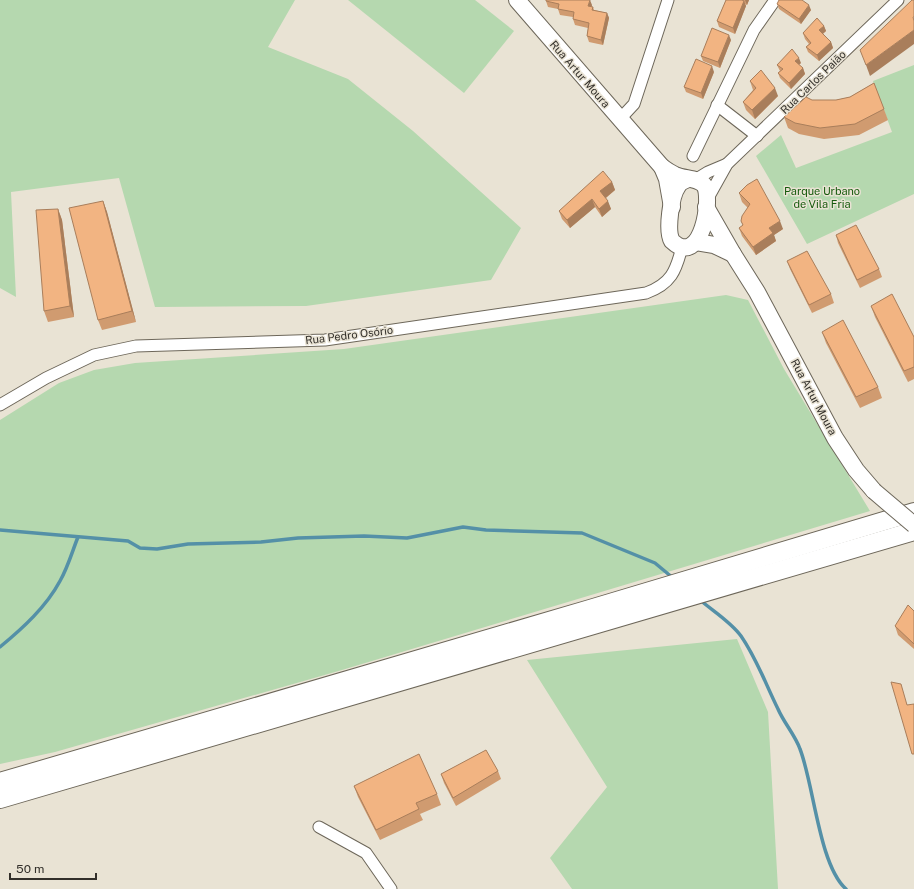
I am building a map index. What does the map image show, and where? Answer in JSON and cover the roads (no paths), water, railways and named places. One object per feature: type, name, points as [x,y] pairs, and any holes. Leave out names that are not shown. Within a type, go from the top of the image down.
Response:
[{"type":"main road","name":"Rua Artur Moura","points":[[517,0],[662,167]]},
{"type":"main road","points":[[662,167],[692,180]]},
{"type":"main road","points":[[662,167],[667,179],[672,207]]},
{"type":"main road","name":"Rua Artur Moura","points":[[692,180],[704,185],[707,202],[733,254],[757,292],[835,438],[856,470],[874,491],[914,525]]},
{"type":"main road","points":[[692,180],[677,187],[668,233],[672,240],[689,244],[714,245],[733,254]]},
{"type":"main road","points":[[689,244],[700,237],[707,202]]},
{"type":"main road","points":[[0,782],[914,512]]},
{"type":"main road","points":[[0,799],[914,531]]},
{"type":"street","points":[[620,119],[634,104],[668,0]]},
{"type":"street","points":[[693,156],[754,30],[775,0]]},
{"type":"street","name":"Rua Carlos Paião","points":[[692,180],[727,164],[898,0]]},
{"type":"street","points":[[717,105],[757,136]]},
{"type":"street","name":"Rua Carlos Paião","points":[[707,202],[727,164]]},
{"type":"street","name":"Rua Pedro Osório","points":[[0,405],[46,378],[94,354],[136,346],[325,340],[646,293],[666,283],[673,274],[689,244]]},
{"type":"street","points":[[319,827],[366,853],[391,889]]},
{"type":"waterway","points":[[0,530],[128,541],[140,548],[157,549],[188,544],[261,542],[298,538],[364,536],[407,538],[463,527],[486,530],[582,533],[655,563],[673,578]]},
{"type":"waterway","points":[[0,647],[25,625],[48,600],[63,576],[78,537]]},
{"type":"waterway","points":[[700,600],[727,621],[741,636],[757,663],[780,714],[798,744],[805,764],[823,844],[829,862],[837,878],[846,889]]},
{"type":"park label","name":"Parque Urbano de Vila Fria","points":[[822,197]]}]
